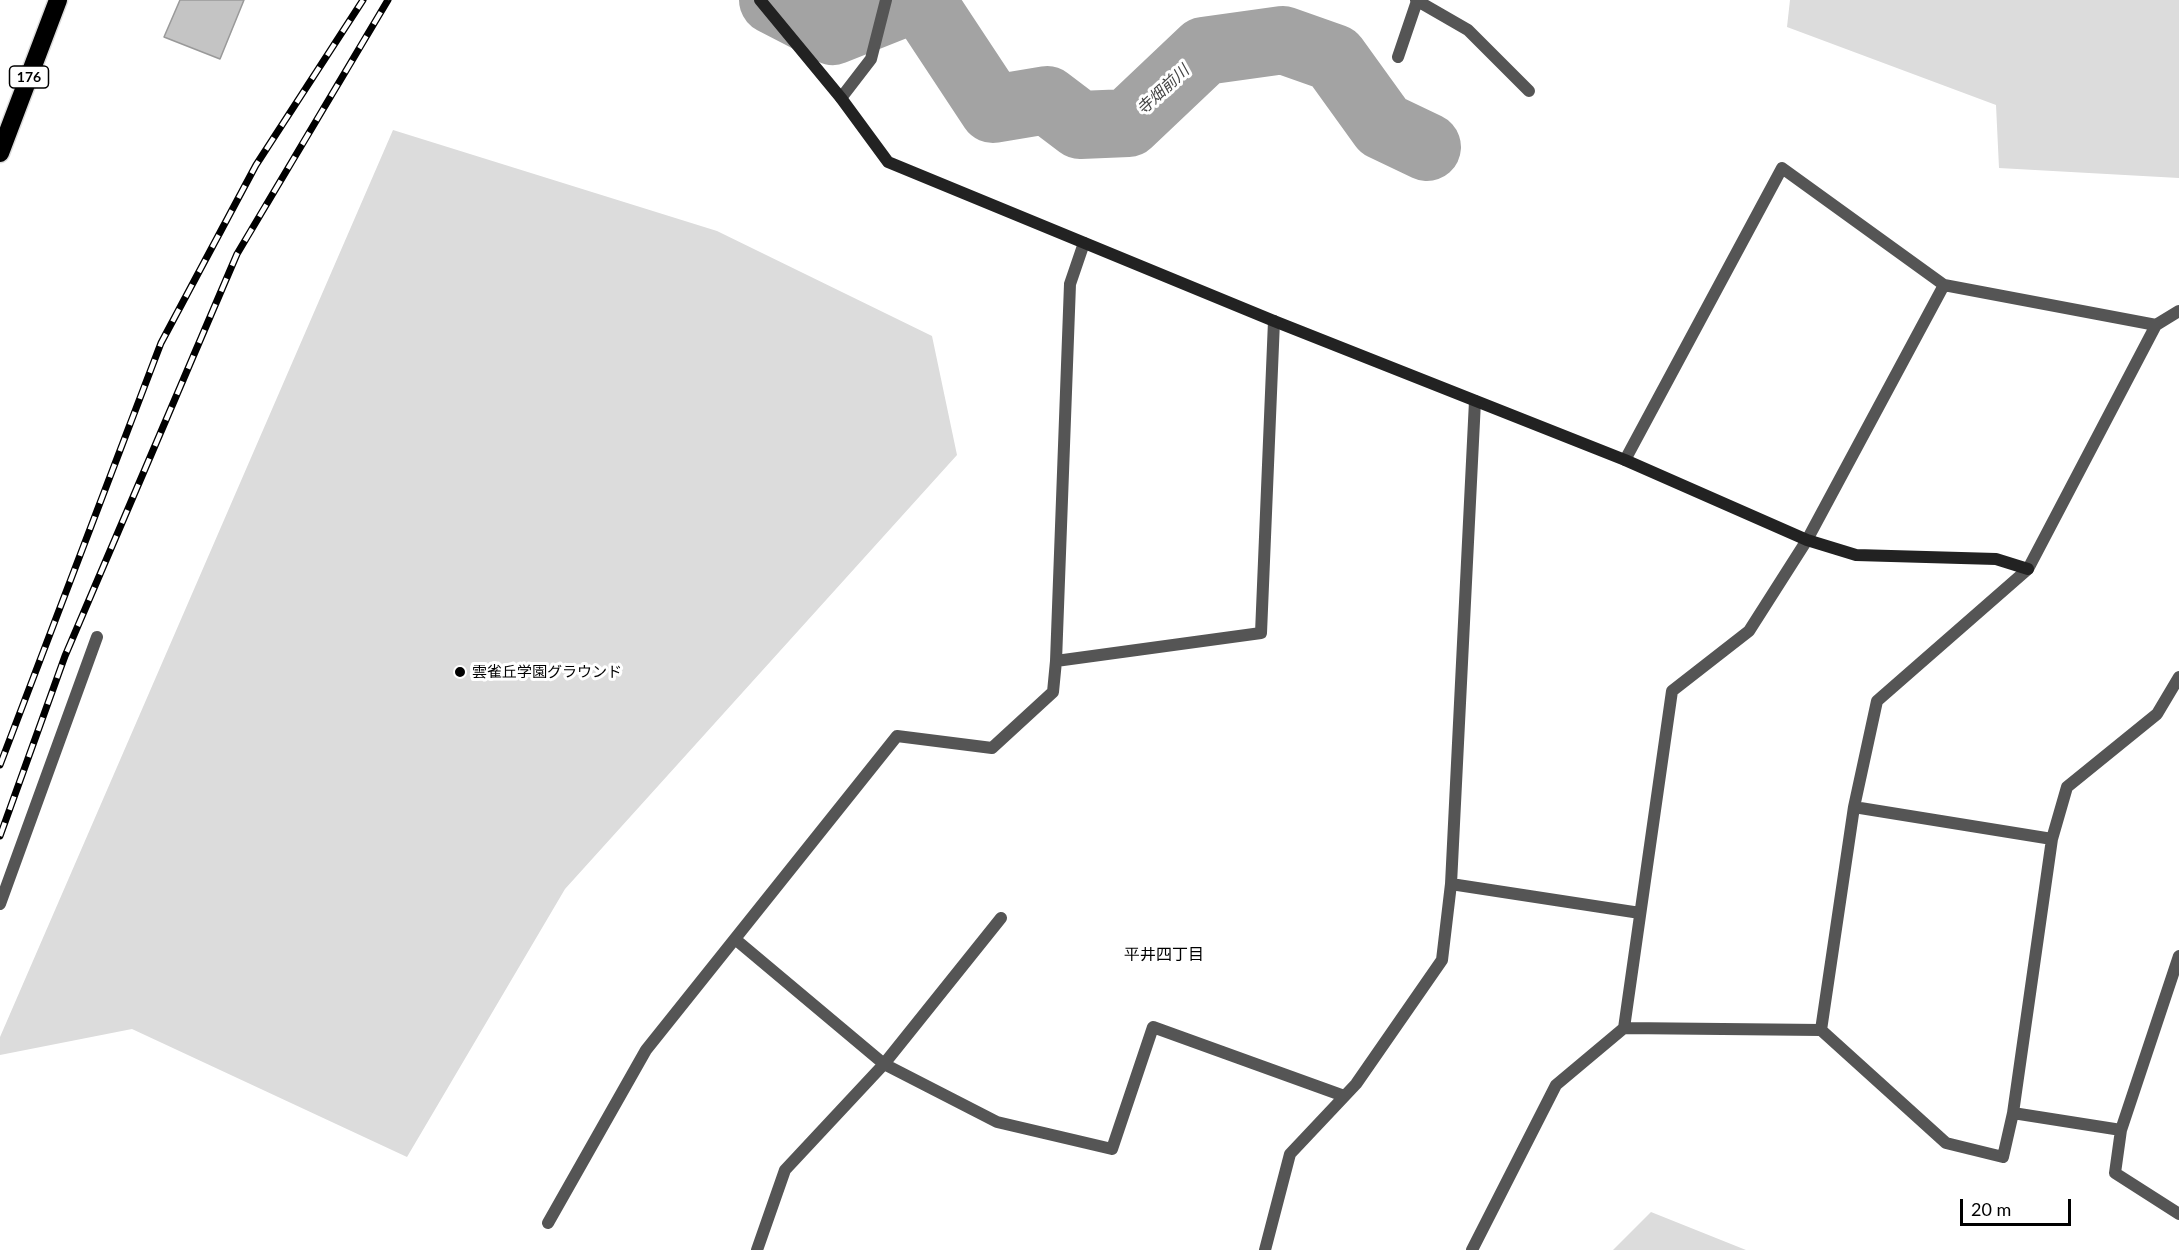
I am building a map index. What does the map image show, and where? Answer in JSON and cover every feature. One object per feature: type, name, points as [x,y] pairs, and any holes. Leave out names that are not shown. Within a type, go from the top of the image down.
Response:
[{"type":"highway","name":"176","points":[[0,153],[58,0]]},
{"type":"street","points":[[760,0],[841,98],[888,162],[1274,321],[1625,460],[1807,540],[1856,555],[1996,559],[2028,569]]},
{"type":"street","points":[[841,98],[871,59],[886,0]]},
{"type":"street","points":[[1398,57],[1416,0],[1468,30],[1529,91]]},
{"type":"street","points":[[1625,460],[1782,168],[1944,285],[2156,325]]},
{"type":"street","points":[[548,1223],[646,1050],[897,736],[992,748],[1053,692],[1071,284],[1084,243]]},
{"type":"street","points":[[1624,1028],[1672,691],[1749,631],[1807,540],[1944,285]]},
{"type":"street","points":[[1821,1030],[1854,807],[1877,701],[2028,569],[2156,325],[2179,311]]},
{"type":"street","points":[[1056,661],[1260,633],[1274,321]]},
{"type":"street","points":[[1265,1250],[1290,1154],[1344,1096],[1442,960],[1451,884],[1475,401]]},
{"type":"street","points":[[0,904],[97,637]]},
{"type":"street","points":[[1472,1250],[1556,1086],[1624,1028],[1821,1030],[1946,1143],[2003,1157],[2013,1113],[2052,839],[2067,787],[2157,714],[2179,676]]},
{"type":"street","points":[[1854,807],[2052,839]]},
{"type":"street","points":[[1451,884],[1640,913]]},
{"type":"street","points":[[756,1250],[785,1170],[884,1064],[1001,918]]},
{"type":"street","points":[[735,939],[884,1064],[997,1122],[1112,1149],[1153,1026],[1344,1096]]},
{"type":"street","points":[[2179,956],[2121,1130],[2115,1173],[2179,1214]]},
{"type":"street","points":[[2013,1113],[2121,1130]]},
{"type":"shaded area","points":[[1790,0],[2179,0],[2179,178],[1999,168],[1996,105],[1787,27]]},
{"type":"shaded area","name":"雲雀丘学園グラウンド","points":[[393,130],[717,231],[932,336],[957,455],[565,889],[407,1157],[132,1029],[0,1055],[0,1037]]},
{"type":"shaded area","points":[[1651,1212],[1746,1250],[1613,1250]]},
{"type":"building","points":[[180,0],[244,0],[220,59],[164,37]]},
{"type":"waterway","name":"寺畑前川","points":[[773,0],[833,31],[911,0]]},
{"type":"waterway","name":"寺畑前川","points":[[921,0],[993,109],[1047,100],[1080,125],[1128,123],[1204,51],[1283,40],[1334,58],[1383,126],[1427,147]]},
{"type":"railway","points":[[0,765],[161,343],[256,165],[363,0]]},
{"type":"railway","points":[[0,836],[65,656],[237,254],[388,0]]},
{"type":"place","name":"雲雀丘学園グラウンド","points":[[460,672]]},
{"type":"district","name":"平井四丁目","points":[[1164,955]]}]
